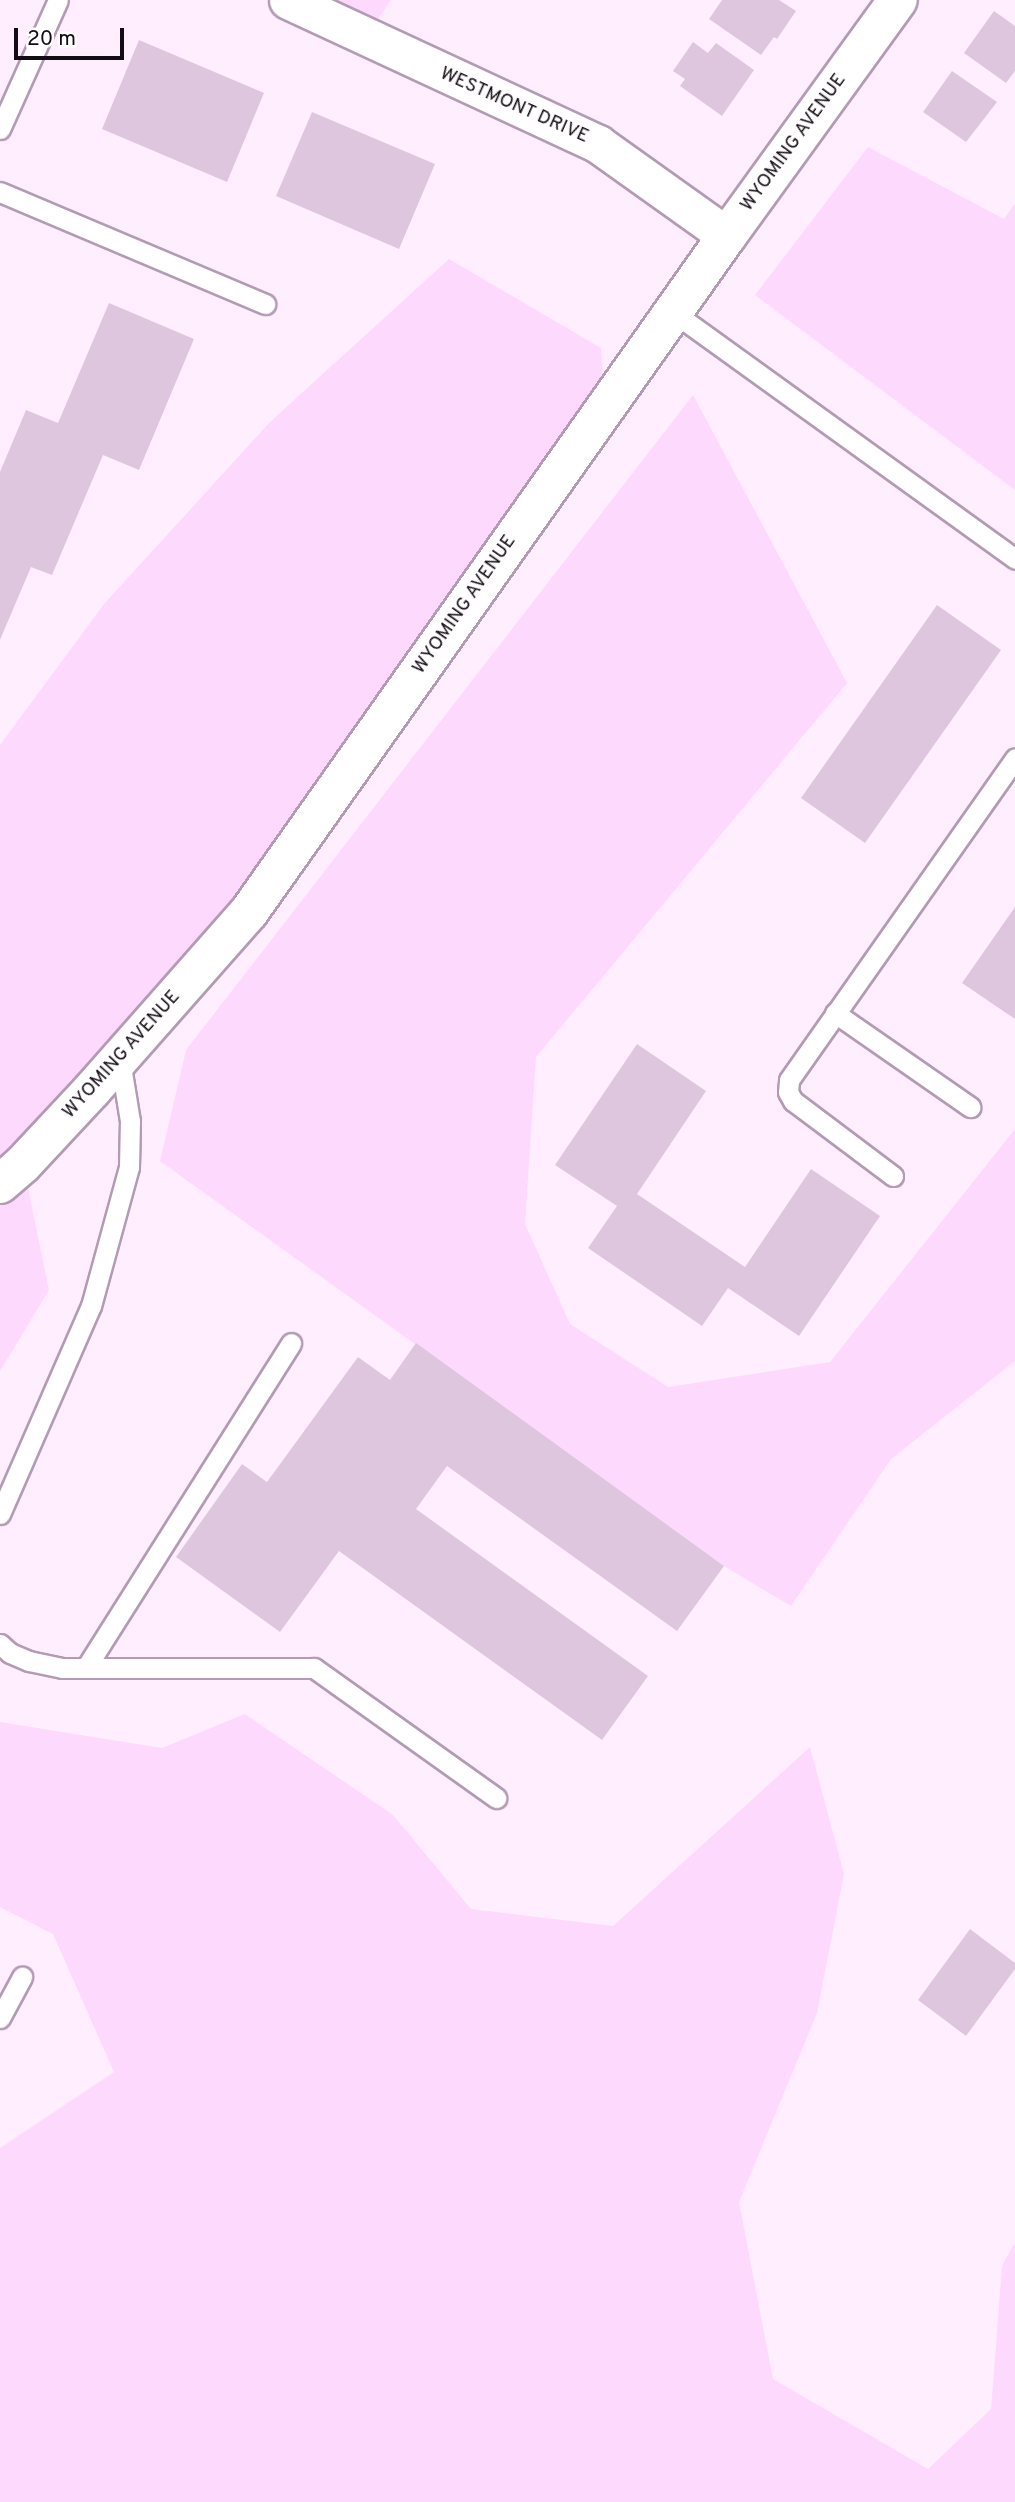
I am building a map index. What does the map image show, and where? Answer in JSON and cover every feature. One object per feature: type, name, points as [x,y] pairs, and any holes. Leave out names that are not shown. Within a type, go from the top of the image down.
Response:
[{"type":"street","name":"WESTMONT DRIVE","points":[[288,0],[598,144],[727,236]]},
{"type":"street","name":"WYOMING AVENUE","points":[[0,1184],[23,1164],[120,1059],[248,912],[727,236],[898,0]]},
{"type":"lane","points":[[0,128],[58,0]]},
{"type":"lane","points":[[0,191],[265,304]]},
{"type":"lane","points":[[673,312],[1015,559]]},
{"type":"lane","points":[[893,1176],[789,1097],[791,1075],[1015,759]]},
{"type":"lane","points":[[835,1013],[970,1107]]},
{"type":"lane","points":[[0,1514],[91,1307],[129,1167],[130,1121],[120,1059]]},
{"type":"lane","points":[[87,1666],[291,1343]]},
{"type":"lane","points":[[0,1644],[10,1653],[29,1661],[62,1668],[314,1668],[496,1798]]},
{"type":"lane","points":[[0,2018],[22,1977]]},
{"type":"shaded area","points":[[320,0],[391,0],[365,38]]},
{"type":"shaded area","points":[[868,147],[1004,219],[1015,203],[1015,490],[755,295]]},
{"type":"shaded area","points":[[449,259],[601,348],[605,408],[249,912],[23,1164],[49,1290],[0,1371],[0,745],[104,604],[270,422]]},
{"type":"shaded area","points":[[693,395],[847,683],[536,1057],[525,1224],[570,1324],[668,1387],[830,1362],[1015,1129],[1015,1361],[891,1459],[791,1606],[724,1566],[160,1161],[186,1050]]},
{"type":"shaded area","points":[[245,1714],[393,1815],[471,1909],[613,1926],[810,1747],[844,1874],[817,2013],[739,2202],[773,2379],[928,2469],[991,2409],[1002,2266],[1015,2242],[1015,2502],[0,2502],[0,2148],[114,2072],[53,1934],[0,1907],[0,1722],[162,1748]]},
{"type":"building","points":[[722,0],[779,0],[796,11],[777,39],[774,37],[761,55],[709,19]]},
{"type":"building","points":[[994,11],[1015,26],[1015,71],[1006,83],[964,53]]},
{"type":"building","points":[[139,40],[264,93],[227,182],[102,129]]},
{"type":"building","points":[[693,42],[708,53],[716,43],[754,70],[722,116],[680,86],[685,79],[673,71]]},
{"type":"building","points":[[952,71],[997,102],[966,142],[923,112]]},
{"type":"building","points":[[312,112],[435,164],[399,249],[276,196]]},
{"type":"building","points":[[109,303],[194,339],[139,470],[103,455],[52,575],[31,567],[0,640],[0,472],[26,410],[58,423]]},
{"type":"building","points":[[937,605],[1001,650],[865,843],[801,798]]},
{"type":"building","points":[[1015,907],[1015,1019],[962,983]]},
{"type":"building","points":[[637,1044],[706,1091],[637,1194],[745,1267],[811,1169],[880,1216],[799,1336],[728,1288],[702,1326],[588,1248],[617,1206],[555,1165]]},
{"type":"building","points":[[416,1343],[724,1566],[677,1631],[447,1466],[416,1509],[648,1676],[602,1740],[339,1551],[280,1632],[176,1557],[242,1464],[267,1482],[358,1357],[390,1380]]},
{"type":"building","points":[[970,1929],[1015,1963],[1015,1969],[966,2036],[918,2000]]}]
